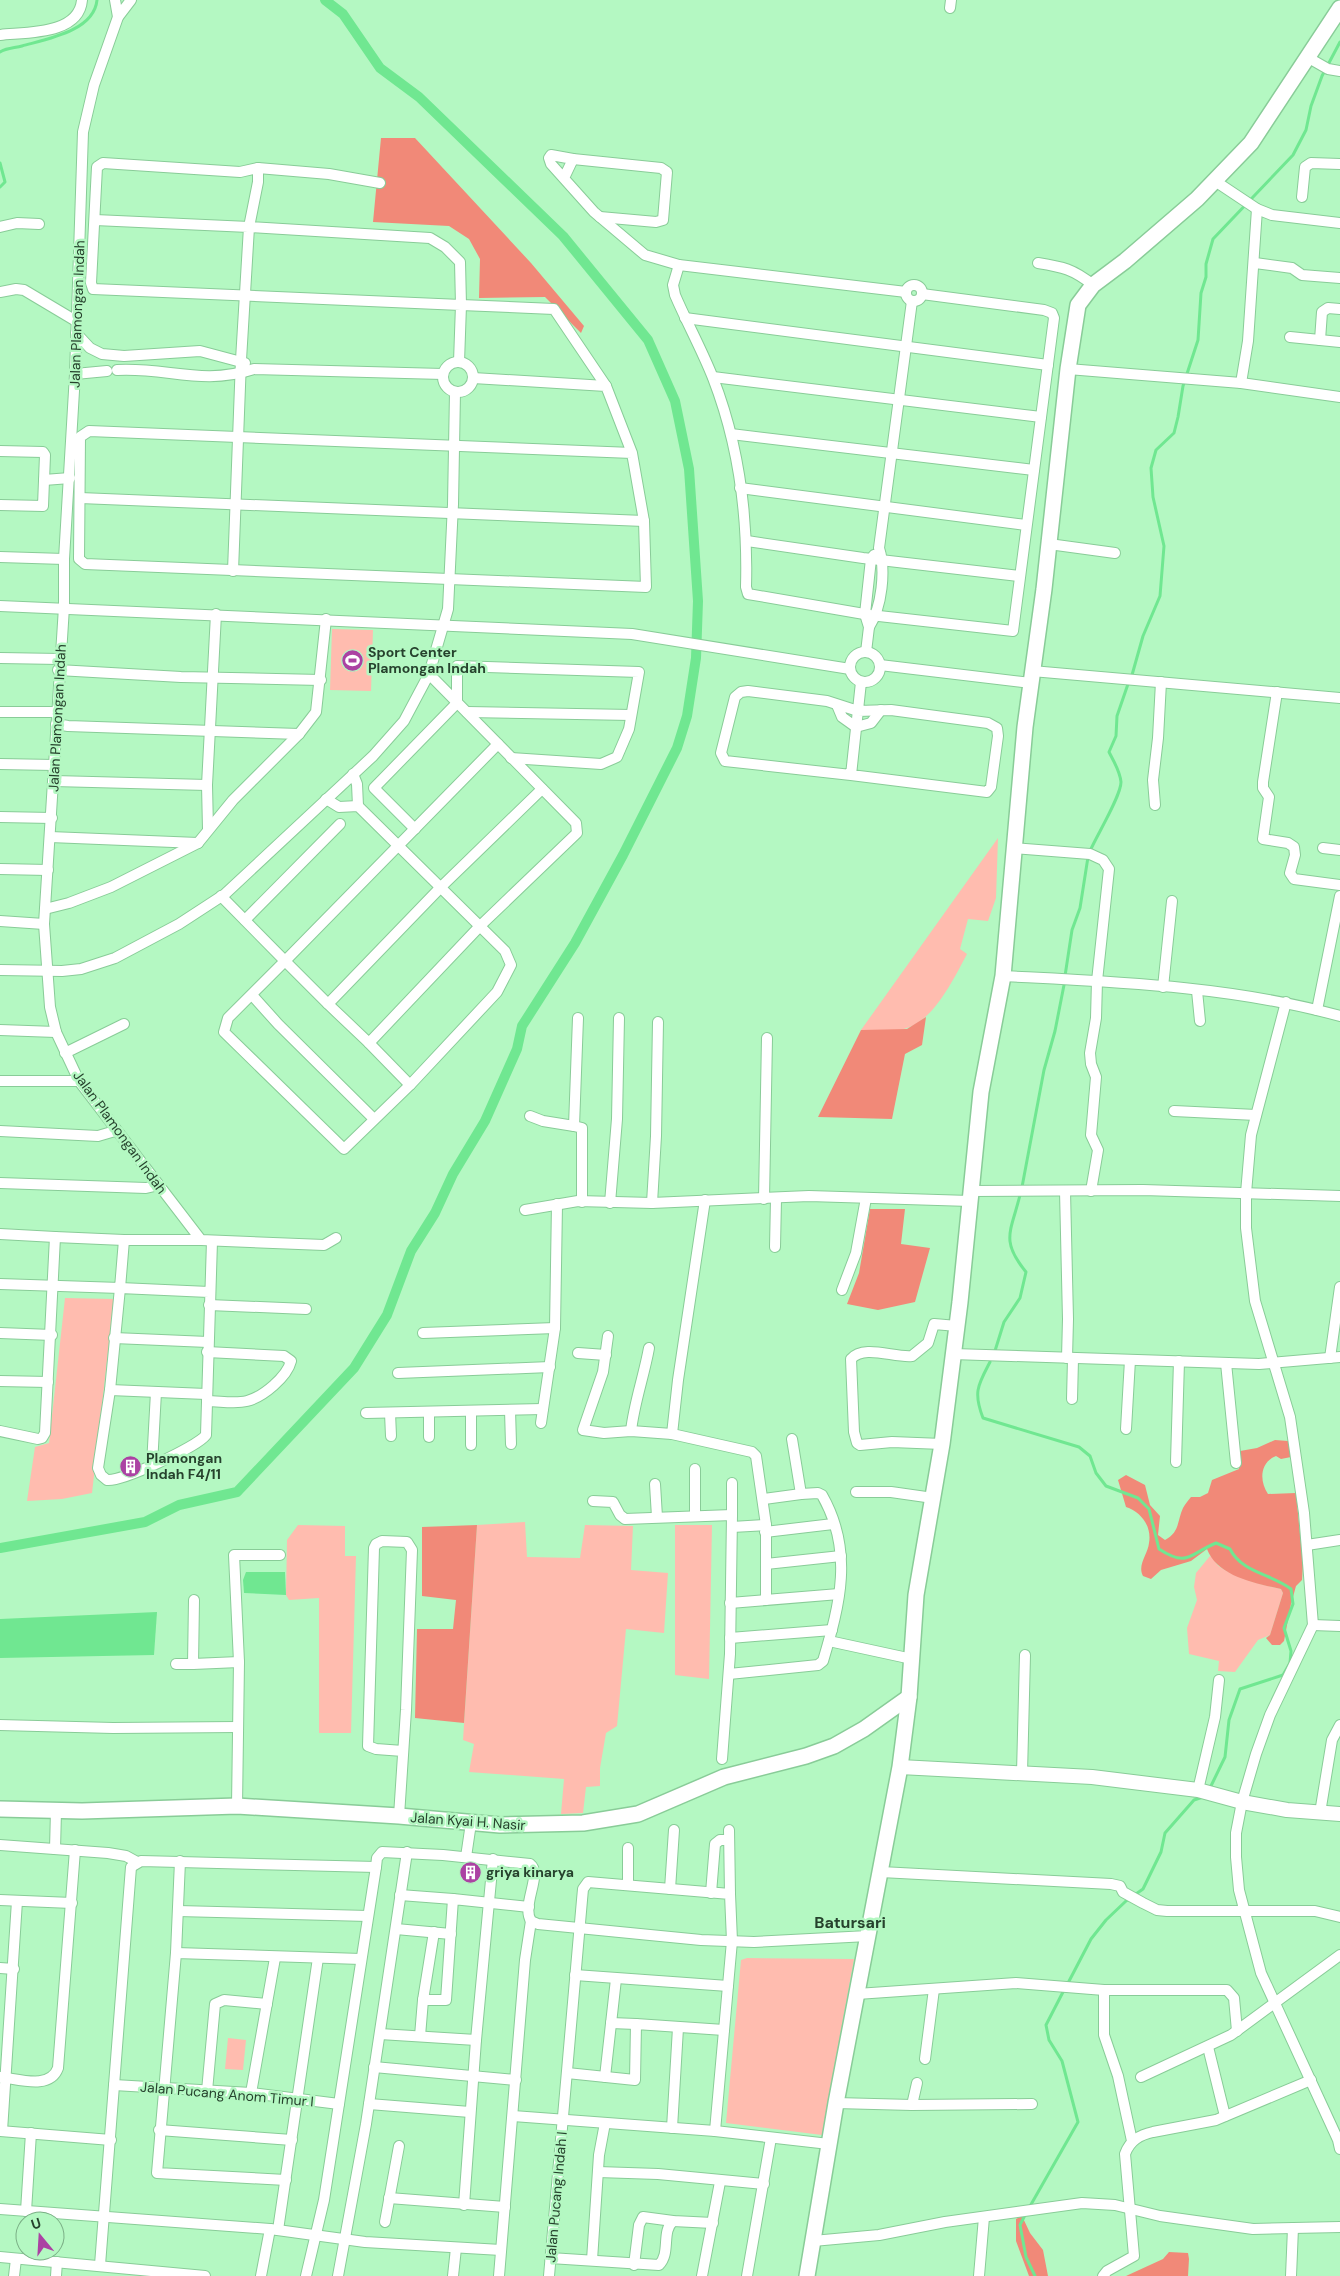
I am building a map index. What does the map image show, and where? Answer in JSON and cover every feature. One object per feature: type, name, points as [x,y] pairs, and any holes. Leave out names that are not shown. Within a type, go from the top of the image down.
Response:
[{"type":"main road","points":[[807,2276],[836,2103],[900,1767],[909,1697],[916,1594],[942,1444],[957,1326],[982,1092],[1003,976],[1013,848],[1032,677],[1068,369],[1078,306],[1093,285],[1125,261],[1215,181],[1264,127],[1311,60],[1340,8]]},
{"type":"main road","name":"Jalan Kyai H. Nasir","points":[[0,1808],[56,1811],[237,1806],[398,1816],[470,1831],[500,1825],[583,1823],[638,1814],[724,1777],[806,1756],[834,1746],[886,1715],[909,1697]]},
{"type":"street","points":[[0,36],[64,25],[77,14],[82,0]]},
{"type":"street","name":"Jalan Plamongan Indah","points":[[115,0],[118,17]]},
{"type":"street","name":"Jalan Plamongan Indah","points":[[131,0],[118,17],[96,78],[84,123],[75,374],[64,559],[64,607],[44,924],[46,970],[50,1007],[56,1032],[79,1081],[201,1240]]},
{"type":"street","points":[[1311,60],[1328,69],[1340,71]]},
{"type":"street","points":[[600,217],[656,222],[663,220],[667,172],[662,168],[572,158],[555,154],[548,158],[551,164],[600,217],[645,255],[679,265],[906,292]]},
{"type":"street","points":[[564,178],[572,158]]},
{"type":"street","points":[[380,183],[320,173],[258,168],[240,172],[103,163],[97,170],[91,282],[93,289],[554,309],[606,386],[632,453],[644,521],[647,584],[644,588],[85,564],[79,559],[80,437],[84,433],[89,432],[632,453]]},
{"type":"street","points":[[1302,197],[1306,167],[1311,163],[1340,164]]},
{"type":"street","points":[[233,571],[240,437],[240,374],[250,227],[258,182],[258,168]]},
{"type":"street","points":[[1215,181],[1272,215],[1340,223]]},
{"type":"street","points":[[1242,384],[1255,264],[1254,206]]},
{"type":"street","points":[[95,220],[430,238],[445,247],[460,262],[462,280],[459,362]]},
{"type":"street","points":[[0,227],[16,223],[40,224]]},
{"type":"street","points":[[1038,263],[1066,268],[1076,272],[1093,285]]},
{"type":"street","points":[[1255,264],[1292,268],[1302,275],[1340,278]]},
{"type":"street","points":[[679,265],[674,289],[685,318],[713,377],[732,434],[747,541],[746,587],[750,595],[876,616],[1012,631],[1055,322],[1054,315],[1048,311],[922,294]]},
{"type":"street","points":[[912,301],[907,298],[906,292],[909,286],[915,285],[920,288],[922,294]]},
{"type":"street","points":[[0,292],[16,289],[24,290],[76,321]]},
{"type":"street","points":[[912,301],[919,298],[922,294]]},
{"type":"street","points":[[869,627],[876,616],[883,560],[879,548],[890,453],[912,301]]},
{"type":"street","points":[[1320,340],[1322,312],[1328,308],[1340,309]]},
{"type":"street","points":[[685,318],[1048,366]]},
{"type":"street","points":[[76,334],[96,352],[124,356],[200,350],[241,360],[254,369]]},
{"type":"street","points":[[1290,337],[1340,342]]},
{"type":"street","points":[[92,372],[97,367],[96,352]]},
{"type":"street","points":[[117,370],[124,356]]},
{"type":"street","points":[[459,362],[470,367],[473,378],[467,389],[455,392],[445,386],[443,374],[448,365],[459,362]]},
{"type":"street","points":[[75,374],[117,370],[208,377],[240,374],[254,369],[443,374]]},
{"type":"street","points":[[1068,369],[1178,377],[1340,397]]},
{"type":"street","points":[[713,377],[1041,418]]},
{"type":"street","points":[[473,378],[566,382],[606,386]]},
{"type":"street","points":[[0,970],[81,969],[115,958],[179,924],[221,896],[353,774],[404,721],[429,674],[444,624],[453,513],[455,392]]},
{"type":"street","points":[[732,434],[1034,470]]},
{"type":"street","points":[[0,451],[44,452],[44,506],[0,505]]},
{"type":"street","points":[[44,480],[70,478]]},
{"type":"street","points":[[740,488],[1026,525]]},
{"type":"street","points":[[80,498],[644,521]]},
{"type":"street","points":[[747,541],[871,559],[1019,576]]},
{"type":"street","points":[[1049,544],[1115,553]]},
{"type":"street","points":[[866,652],[869,627],[865,614],[871,559],[879,548]]},
{"type":"street","points":[[0,558],[64,559]]},
{"type":"street","points":[[0,606],[64,607],[632,634],[850,669]]},
{"type":"street","points":[[208,829],[207,785],[216,614]]},
{"type":"street","points":[[45,909],[69,903],[111,887],[198,843],[233,800],[299,734],[316,712],[321,680],[326,619]]},
{"type":"street","points":[[866,652],[875,656],[880,665],[878,675],[875,678],[861,682],[854,677],[850,669],[854,657],[866,652]]},
{"type":"street","points":[[0,658],[59,665],[213,677],[321,680]]},
{"type":"street","points":[[880,665],[1032,677],[1161,682],[1339,698],[1340,687]]},
{"type":"street","points":[[415,828],[374,788],[458,703],[457,666],[639,672],[629,729],[617,757],[601,764],[511,758]]},
{"type":"street","points":[[369,1043],[480,926],[577,833],[576,824],[429,674]]},
{"type":"street","points":[[851,775],[861,682]]},
{"type":"street","points":[[1155,805],[1153,780],[1161,682]]},
{"type":"street","points":[[741,692],[827,701],[837,705],[858,711],[881,710],[996,726],[998,736],[990,789],[987,792],[976,792],[851,775],[728,762],[721,756],[735,697],[741,692]]},
{"type":"street","points":[[1277,692],[1263,782],[1269,797],[1262,837],[1266,841],[1288,843],[1294,847],[1295,855],[1290,874],[1294,879],[1340,885]]},
{"type":"street","points":[[837,705],[842,717],[856,727],[867,726],[881,710]]},
{"type":"street","points":[[0,712],[56,712]]},
{"type":"street","points":[[467,712],[631,715]]},
{"type":"street","points":[[56,724],[210,732],[299,734]]},
{"type":"street","points":[[353,774],[357,784],[358,806],[398,845],[441,887],[505,951],[511,965],[497,992],[410,1085],[344,1149],[224,1032],[228,1018],[286,961],[398,845],[498,744]]},
{"type":"street","points":[[0,764],[54,765]]},
{"type":"street","points":[[54,782],[207,785]]},
{"type":"street","points":[[328,1004],[441,887],[542,789]]},
{"type":"street","points":[[326,799],[339,806],[358,806]]},
{"type":"street","points":[[0,817],[52,818]]},
{"type":"street","points":[[245,920],[340,824]]},
{"type":"street","points":[[50,837],[198,843]]},
{"type":"street","points":[[1013,848],[1090,854],[1103,860],[1110,875],[1097,981],[1096,1018],[1090,1059],[1096,1077],[1091,1135],[1098,1150],[1092,1191]]},
{"type":"street","points":[[1323,848],[1340,850]]},
{"type":"street","points":[[0,869],[48,870]]},
{"type":"street","points":[[221,896],[410,1085]]},
{"type":"street","points":[[1317,1010],[1340,896]]},
{"type":"street","points":[[1163,986],[1172,901]]},
{"type":"street","points":[[0,922],[44,924]]},
{"type":"street","points":[[1003,976],[1163,986],[1286,1002],[1340,1016]]},
{"type":"street","points":[[1198,991],[1200,1021]]},
{"type":"street","points":[[252,995],[278,1024],[374,1118]]},
{"type":"street","points":[[1286,1002],[1256,1115],[1249,1154],[1246,1228],[1255,1301],[1290,1417],[1307,1545],[1313,1625],[1270,1715],[1242,1802],[1235,1848],[1239,1890],[1261,1973],[1338,2140],[1340,2149]]},
{"type":"street","points":[[574,1126],[578,1018]]},
{"type":"street","points":[[610,1203],[617,1119],[619,1018]]},
{"type":"street","points":[[652,1203],[656,1136],[658,1022]]},
{"type":"street","points":[[66,1053],[124,1024]]},
{"type":"street","points":[[0,1030],[56,1032]]},
{"type":"street","points":[[764,1198],[767,1038]]},
{"type":"street","points":[[0,1082],[79,1081]]},
{"type":"street","points":[[1174,1111],[1256,1115]]},
{"type":"street","points":[[530,1116],[543,1121],[582,1128],[582,1202]]},
{"type":"street","points":[[0,1131],[98,1136],[116,1131]]},
{"type":"street","points":[[0,1183],[146,1188],[159,1185]]},
{"type":"street","points":[[1066,1191],[1068,1319],[1072,1399]]},
{"type":"street","points":[[525,1210],[556,1204],[582,1202],[652,1203],[809,1196],[866,1198],[971,1196],[1066,1191],[1340,1196]]},
{"type":"street","points":[[775,1247],[776,1198]]},
{"type":"street","points":[[842,1290],[856,1253],[866,1198]]},
{"type":"street","points":[[672,1434],[678,1380],[705,1200]]},
{"type":"street","points":[[541,1423],[555,1328],[556,1204]]},
{"type":"street","points":[[0,1234],[124,1240],[292,1242],[324,1245],[336,1238]]},
{"type":"street","points":[[0,1431],[38,1439],[43,1437],[52,1335],[55,1237]]},
{"type":"street","points":[[124,1240],[110,1390],[98,1468],[103,1478],[112,1481],[152,1465],[203,1438],[208,1431],[209,1292],[212,1241]]},
{"type":"street","points":[[0,1284],[209,1292]]},
{"type":"street","points":[[953,1354],[1274,1364],[1335,1358],[1340,1287]]},
{"type":"street","points":[[209,1305],[306,1309]]},
{"type":"street","points":[[942,1444],[919,1442],[860,1445],[857,1443],[852,1412],[851,1359],[855,1355],[871,1352],[895,1356],[912,1356],[928,1342],[934,1324],[957,1326]]},
{"type":"street","points":[[423,1333],[555,1328]]},
{"type":"street","points":[[0,1333],[52,1335]]},
{"type":"street","points":[[608,1336],[603,1372],[583,1430],[604,1433],[672,1434],[754,1453],[758,1460],[764,1499],[766,1600]]},
{"type":"street","points":[[110,1390],[156,1392],[242,1402],[252,1399],[281,1377],[290,1362],[284,1356],[114,1338]]},
{"type":"street","points":[[631,1432],[634,1403],[643,1380],[649,1348]]},
{"type":"street","points":[[578,1353],[606,1355]]},
{"type":"street","points":[[1126,1429],[1130,1360]]},
{"type":"street","points":[[1176,1462],[1179,1361]]},
{"type":"street","points":[[1226,1363],[1236,1464]]},
{"type":"street","points":[[398,1373],[550,1367]]},
{"type":"street","points":[[0,1381],[48,1382]]},
{"type":"street","points":[[152,1465],[156,1392]]},
{"type":"street","points":[[366,1413],[543,1409]]},
{"type":"street","points":[[510,1410],[511,1444]]},
{"type":"street","points":[[471,1411],[472,1445]]},
{"type":"street","points":[[429,1412],[430,1437]]},
{"type":"street","points":[[390,1413],[391,1436]]},
{"type":"street","points":[[792,1439],[801,1494]]},
{"type":"street","points":[[695,1469],[695,1516]]},
{"type":"street","points":[[722,1759],[729,1674],[732,1483]]},
{"type":"street","points":[[655,1484],[656,1517]]},
{"type":"street","points":[[856,1492],[891,1492],[933,1498]]},
{"type":"street","points":[[729,1674],[818,1666],[823,1661],[829,1641],[843,1575],[841,1556],[833,1524],[822,1495],[818,1493],[801,1494],[764,1499]]},
{"type":"street","points":[[593,1501],[613,1502],[623,1518],[732,1515]]},
{"type":"street","points":[[732,1527],[766,1529],[833,1524]]},
{"type":"street","points":[[1307,1545],[1340,1540]]},
{"type":"street","points":[[398,1816],[403,1751],[412,1550],[407,1542],[382,1541],[376,1544],[374,1548],[368,1746],[376,1749],[403,1751]]},
{"type":"street","points":[[237,1806],[239,1662],[234,1555],[280,1555]]},
{"type":"street","points":[[766,1564],[841,1556]]},
{"type":"street","points":[[730,1603],[839,1594]]},
{"type":"street","points":[[193,1664],[194,1600]]},
{"type":"street","points":[[1313,1625],[1340,1626]]},
{"type":"street","points":[[730,1638],[832,1630]]},
{"type":"street","points":[[829,1641],[912,1658]]},
{"type":"street","points":[[1022,1774],[1025,1655]]},
{"type":"street","points":[[176,1664],[239,1662]]},
{"type":"street","points":[[1198,1790],[1215,1717],[1219,1680]]},
{"type":"street","points":[[0,1725],[113,1728],[238,1726]]},
{"type":"street","points":[[1320,1813],[1332,1740],[1340,1725]]},
{"type":"street","points":[[900,1767],[1092,1777],[1198,1790],[1242,1802],[1340,1814]]},
{"type":"street","points":[[55,1848],[56,1811]]},
{"type":"street","points":[[670,1889],[674,1830]]},
{"type":"street","points":[[466,1857],[470,1831]]},
{"type":"street","points":[[711,1893],[716,1844],[729,1835],[732,1941],[715,2131]]},
{"type":"street","points":[[0,1845],[119,1854],[136,1862],[180,1861],[376,1867]]},
{"type":"street","points":[[628,1848],[628,1885],[730,1894]]},
{"type":"street","points":[[3,2077],[32,2081],[49,2080],[56,2074],[58,2068],[76,1850]]},
{"type":"street","points":[[306,2276],[316,2235],[339,2104],[377,1858],[382,1852],[407,1852],[493,1859],[532,1865],[535,1873],[528,1907],[528,1916],[531,1921],[525,1960],[500,2276]]},
{"type":"street","points":[[338,2276],[347,2240],[407,1852]]},
{"type":"street","points":[[464,2205],[472,2076],[493,1859]]},
{"type":"street","points":[[180,1861],[176,1953],[159,2130],[157,2172],[286,2180]]},
{"type":"street","points":[[100,2266],[111,2140],[129,1871],[130,1867],[136,1862]]},
{"type":"street","points":[[881,1872],[1111,1884],[1120,1886],[1123,1892],[1157,1910],[1167,1911],[1315,1911],[1340,1917]]},
{"type":"street","name":"Jalan Pucang Indah I","points":[[549,2276],[558,2153],[564,2119],[575,1975],[586,1883],[590,1881],[628,1885]]},
{"type":"street","points":[[400,1895],[528,1907]]},
{"type":"street","points":[[423,2000],[446,2000],[453,1899]]},
{"type":"street","points":[[0,1900],[72,1903]]},
{"type":"street","points":[[17,1901],[14,1969],[5,2024],[1,2131],[111,2140]]},
{"type":"street","points":[[178,1911],[368,1916]]},
{"type":"street","points":[[531,1921],[553,1926],[732,1941],[868,1936]]},
{"type":"street","points":[[396,1929],[451,1934]]},
{"type":"street","points":[[420,2036],[423,2000],[434,1932]]},
{"type":"street","points":[[176,1953],[275,1958],[361,1959]]},
{"type":"street","points":[[1141,2077],[1208,2047],[1237,2031],[1340,1955]]},
{"type":"street","points":[[251,2093],[275,1958]]},
{"type":"street","points":[[261,2276],[286,2180],[296,2099],[318,1958]]},
{"type":"street","points":[[0,1968],[14,1969]]},
{"type":"street","points":[[575,1975],[728,1986]]},
{"type":"street","points":[[605,2077],[616,1979]]},
{"type":"street","points":[[857,1994],[1016,1983],[1104,1990],[1230,1991],[1234,1998],[1237,2031]]},
{"type":"street","points":[[925,2058],[934,1989]]},
{"type":"street","points":[[1104,1990],[1104,2035],[1118,2076],[1132,2141]]},
{"type":"street","points":[[206,2091],[215,2004],[224,2000],[266,2004]]},
{"type":"street","points":[[611,2023],[724,2030]]},
{"type":"street","points":[[567,2073],[634,2080],[636,2024]]},
{"type":"street","points":[[672,2128],[678,2028]]},
{"type":"street","points":[[380,2034],[476,2040]]},
{"type":"street","points":[[1208,2047],[1225,2116]]},
{"type":"street","points":[[374,2067],[516,2080]]},
{"type":"street","points":[[1103,2276],[1107,2271],[1134,2256],[1128,2207],[1125,2154],[1132,2141],[1143,2134],[1210,2122],[1311,2080]]},
{"type":"street","points":[[912,2105],[917,2083]]},
{"type":"street","name":"Jalan Pucang Anom Timur I","points":[[114,2085],[251,2093],[339,2104]]},
{"type":"street","points":[[836,2103],[912,2105],[1032,2104]]},
{"type":"street","points":[[369,2104],[470,2112]]},
{"type":"street","points":[[513,2116],[715,2131],[829,2144]]},
{"type":"street","points":[[592,2260],[598,2172],[605,2123]]},
{"type":"street","points":[[159,2130],[292,2140]]},
{"type":"street","points":[[0,2209],[26,2211],[31,2133]]},
{"type":"street","points":[[747,2276],[771,2138]]},
{"type":"street","points":[[385,2222],[399,2146]]},
{"type":"street","points":[[598,2172],[658,2174],[720,2182],[764,2184]]},
{"type":"street","points":[[702,2276],[720,2182]]},
{"type":"street","points":[[388,2198],[505,2207]]},
{"type":"street","points":[[813,2241],[880,2234],[1082,2203],[1128,2207],[1160,2216],[1213,2225],[1253,2229],[1340,2227]]},
{"type":"street","points":[[65,2214],[274,2230],[347,2240],[501,2250]]},
{"type":"street","points":[[634,2264],[642,2218],[650,2216],[673,2221],[712,2222]]},
{"type":"street","points":[[979,2276],[984,2217]]},
{"type":"street","points":[[550,2258],[660,2264],[665,2252],[668,2227],[673,2221]]},
{"type":"street","points":[[1291,2276],[1293,2228]]},
{"type":"street","points":[[453,2276],[456,2248]]},
{"type":"street","points":[[0,2257],[15,2258]]},
{"type":"street","points":[[14,2276],[16,2261]]},
{"type":"street","points":[[47,2261],[204,2276]]},
{"type":"street","points":[[56,2276],[57,2262]]},
{"type":"shaded area","points":[[381,138],[415,138],[531,263],[584,326],[581,333],[545,297],[479,298],[480,259],[469,239],[449,226],[373,222]]},
{"type":"shaded area","name":"Sport Center Plamongan Indah","points":[[332,629],[373,630],[371,691],[330,690]]},
{"type":"shaded area","points":[[998,838],[996,898],[988,921],[968,919],[960,949],[967,954],[943,997],[926,1016],[907,1028],[890,1031],[861,1030]]},
{"type":"shaded area","points":[[926,1017],[922,1045],[905,1054],[892,1119],[818,1117],[861,1030],[907,1029]]},
{"type":"shaded area","points":[[870,1209],[905,1209],[901,1244],[930,1248],[915,1302],[878,1310],[847,1304],[859,1273]]},
{"type":"shaded area","points":[[65,1298],[114,1299],[92,1493],[62,1499],[27,1501],[35,1447],[49,1443]]},
{"type":"shaded area","points":[[1275,1440],[1288,1441],[1291,1457],[1281,1459],[1276,1456],[1271,1459],[1264,1467],[1263,1483],[1268,1494],[1296,1493],[1303,1565],[1302,1580],[1296,1586],[1284,1641],[1280,1645],[1272,1645],[1266,1638],[1270,1635],[1283,1593],[1281,1589],[1248,1581],[1228,1572],[1219,1566],[1207,1549],[1191,1561],[1161,1570],[1151,1579],[1143,1576],[1141,1568],[1148,1547],[1149,1531],[1141,1516],[1126,1507],[1118,1480],[1126,1475],[1145,1485],[1150,1505],[1160,1516],[1158,1535],[1165,1540],[1176,1530],[1183,1508],[1191,1497],[1200,1497],[1208,1493],[1212,1480],[1239,1469],[1240,1451],[1257,1448]]},
{"type":"shaded area","points":[[525,1522],[527,1557],[580,1558],[585,1525],[633,1526],[631,1570],[668,1573],[664,1633],[626,1629],[617,1726],[606,1733],[600,1768],[600,1786],[586,1787],[583,1813],[561,1814],[564,1779],[469,1772],[474,1744],[463,1740],[477,1525]]},
{"type":"shaded area","points":[[298,1525],[345,1526],[345,1556],[356,1556],[351,1733],[319,1733],[319,1598],[289,1600],[286,1595],[287,1540]]},
{"type":"shaded area","points":[[477,1525],[464,1723],[415,1718],[417,1629],[453,1629],[456,1600],[422,1596],[422,1527]]},
{"type":"shaded area","points":[[675,1525],[712,1525],[709,1679],[675,1675]]},
{"type":"shaded area","points":[[1210,1556],[1218,1566],[1234,1575],[1281,1589],[1283,1593],[1270,1635],[1258,1640],[1235,1672],[1218,1671],[1219,1661],[1189,1654],[1187,1628],[1197,1600],[1194,1587],[1196,1573]]},
{"type":"shaded area","points":[[246,1572],[285,1572],[286,1595],[244,1593],[243,1580]]},
{"type":"shaded area","points":[[157,1612],[154,1655],[0,1658],[0,1619]]},
{"type":"shaded area","points":[[747,1958],[854,1959],[822,2135],[726,2123],[741,1960]]},
{"type":"shaded area","points":[[228,2038],[246,2040],[243,2070],[225,2069]]},
{"type":"shaded area","points":[[1022,2216],[1030,2233],[1043,2250],[1048,2276],[1029,2276],[1016,2241],[1016,2219]]},
{"type":"shaded area","points":[[1169,2252],[1188,2253],[1188,2276],[1126,2276],[1163,2259]]},
{"type":"waterway","points":[[0,52],[68,32],[88,19],[94,11],[97,0]]},
{"type":"waterway","points":[[0,1548],[145,1522],[179,1505],[237,1492],[354,1368],[387,1315],[411,1251],[435,1213],[453,1174],[485,1121],[517,1049],[522,1026],[575,943],[623,855],[677,748],[687,716],[696,658],[698,601],[689,469],[675,401],[648,340],[563,236],[419,97],[380,68],[343,14],[325,0]]},
{"type":"waterway","points":[[1132,675],[1143,636],[1160,596],[1164,546],[1153,497],[1151,468],[1156,450],[1174,433],[1183,386],[1198,340],[1201,293],[1213,239],[1293,155],[1306,130],[1311,106],[1322,76],[1340,42]]},
{"type":"waterway","points":[[0,163],[5,182],[0,187]]},
{"type":"waterway","points":[[1090,851],[1120,788],[1119,774],[1109,752],[1116,736],[1117,716],[1128,684]]},
{"type":"waterway","points":[[1065,976],[1072,930],[1080,908],[1088,857]]},
{"type":"waterway","points":[[1022,1187],[1044,1070],[1055,1031],[1064,985]]},
{"type":"waterway","points":[[994,1354],[1004,1322],[1020,1298],[1026,1272],[1013,1252],[1010,1243],[1011,1227],[1020,1195]]},
{"type":"waterway","points":[[990,1362],[978,1389],[978,1402],[983,1418],[1079,1447],[1090,1456],[1096,1473],[1106,1486],[1138,1498],[1149,1509],[1159,1549],[1169,1555],[1176,1558],[1188,1557],[1216,1543],[1230,1549],[1235,1557],[1250,1568],[1291,1589],[1293,1604],[1284,1628],[1291,1651],[1290,1663],[1283,1675],[1240,1689],[1229,1720],[1225,1757],[1210,1788]]},
{"type":"waterway","points":[[1067,1985],[1091,1939],[1106,1920],[1126,1901],[1143,1889],[1161,1852],[1165,1833],[1194,1800],[1203,1797]]},
{"type":"waterway","points":[[1029,2208],[1078,2122],[1062,2061],[1049,2040],[1046,2025],[1064,1990]]},
{"type":"waterway","points":[[1026,2213],[1020,2225],[1026,2257],[1035,2276]]},
{"type":"place","name":"Sport Center Plamongan Indah","points":[[352,660]]},
{"type":"place","name":"Plamongan Indah F4/11","points":[[130,1466]]},
{"type":"place","name":"griya kinarya","points":[[470,1872]]},
{"type":"district","name":"Batursari","points":[[850,1922]]}]
